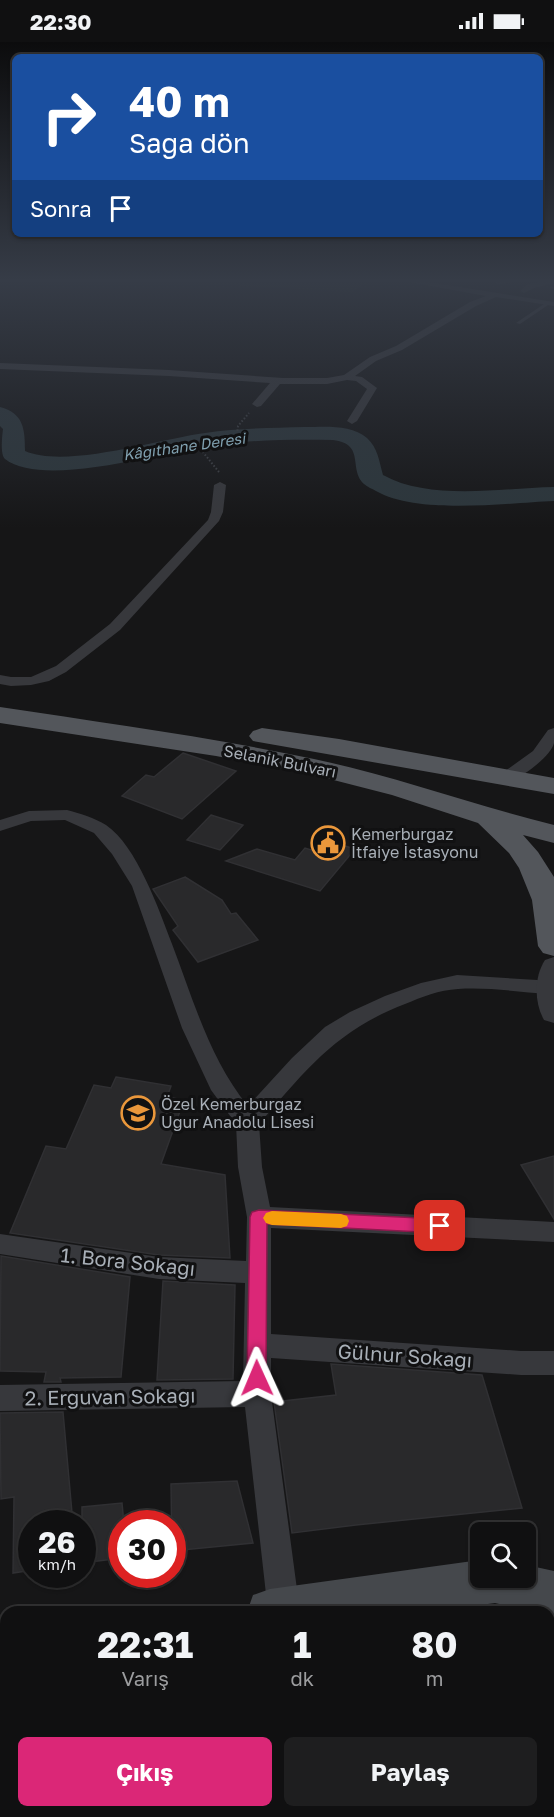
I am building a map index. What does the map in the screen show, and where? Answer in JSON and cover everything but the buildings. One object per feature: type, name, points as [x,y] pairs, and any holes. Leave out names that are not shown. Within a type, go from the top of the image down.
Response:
[{"type":"main road","name":"Selanik Bulvarı","points":[[0,698],[339,747],[554,786]]},
{"type":"main road","name":"Selanik Bulvarı","points":[[0,715],[216,748],[315,767],[402,789],[488,817],[554,834]]},
{"type":"main road","points":[[507,778],[492,789],[488,800],[488,817],[528,857],[543,886],[552,920],[554,946]]},
{"type":"main road","points":[[536,1576],[554,1574]]},
{"type":"main road","points":[[320,1606],[470,1584]]},
{"type":"main road","points":[[536,1587],[554,1594]]},
{"type":"street","points":[[347,377],[367,363]]},
{"type":"street","points":[[0,366],[179,373],[277,381],[327,381],[347,377],[359,379],[372,388],[352,422]]},
{"type":"street","points":[[257,404],[277,381]]},
{"type":"street","points":[[0,679],[10,682],[44,678],[61,669],[115,627],[213,521],[217,512],[220,485]]},
{"type":"street","points":[[507,778],[539,754],[554,734]]},
{"type":"street","points":[[0,826],[28,816],[67,815],[100,829],[120,851],[141,886],[168,964],[212,1069],[222,1090],[247,1122],[250,1167],[259,1217],[257,1394],[278,1606]]},
{"type":"street","points":[[247,1122],[335,1030],[385,1004],[420,990],[456,982],[551,977],[554,1013]]},
{"type":"street","points":[[259,1217],[554,1232]]},
{"type":"street","name":"1. Bora Sokağı","points":[[0,1244],[159,1268],[258,1273]]},
{"type":"street","name":"Gülnur Sokağı","points":[[256,1345],[520,1363],[554,1363]]},
{"type":"street","name":"2. Erguvan Sokağı","points":[[0,1398],[257,1394]]},
{"type":"path","points":[[220,485],[219,472],[202,451],[236,442],[238,426]]},
{"type":"waterway","name":"Kâğıthane Deresi","points":[[0,414],[14,427],[13,454],[28,461],[75,462],[201,440],[318,433],[353,438],[365,451],[373,479],[388,488],[409,494],[459,497],[554,494]]},
{"type":"slow traffic","points":[[272,1218],[341,1221]]},
{"type":"place","name":"Kemerburgaz İtfaiye İstasyonu","points":[[328,843]]},
{"type":"place","name":"Özel Kemerburgaz Uğur Anadolu Lisesi","points":[[138,1113]]},
{"type":"route","points":[[257,1378],[259,1217],[440,1226]]}]
